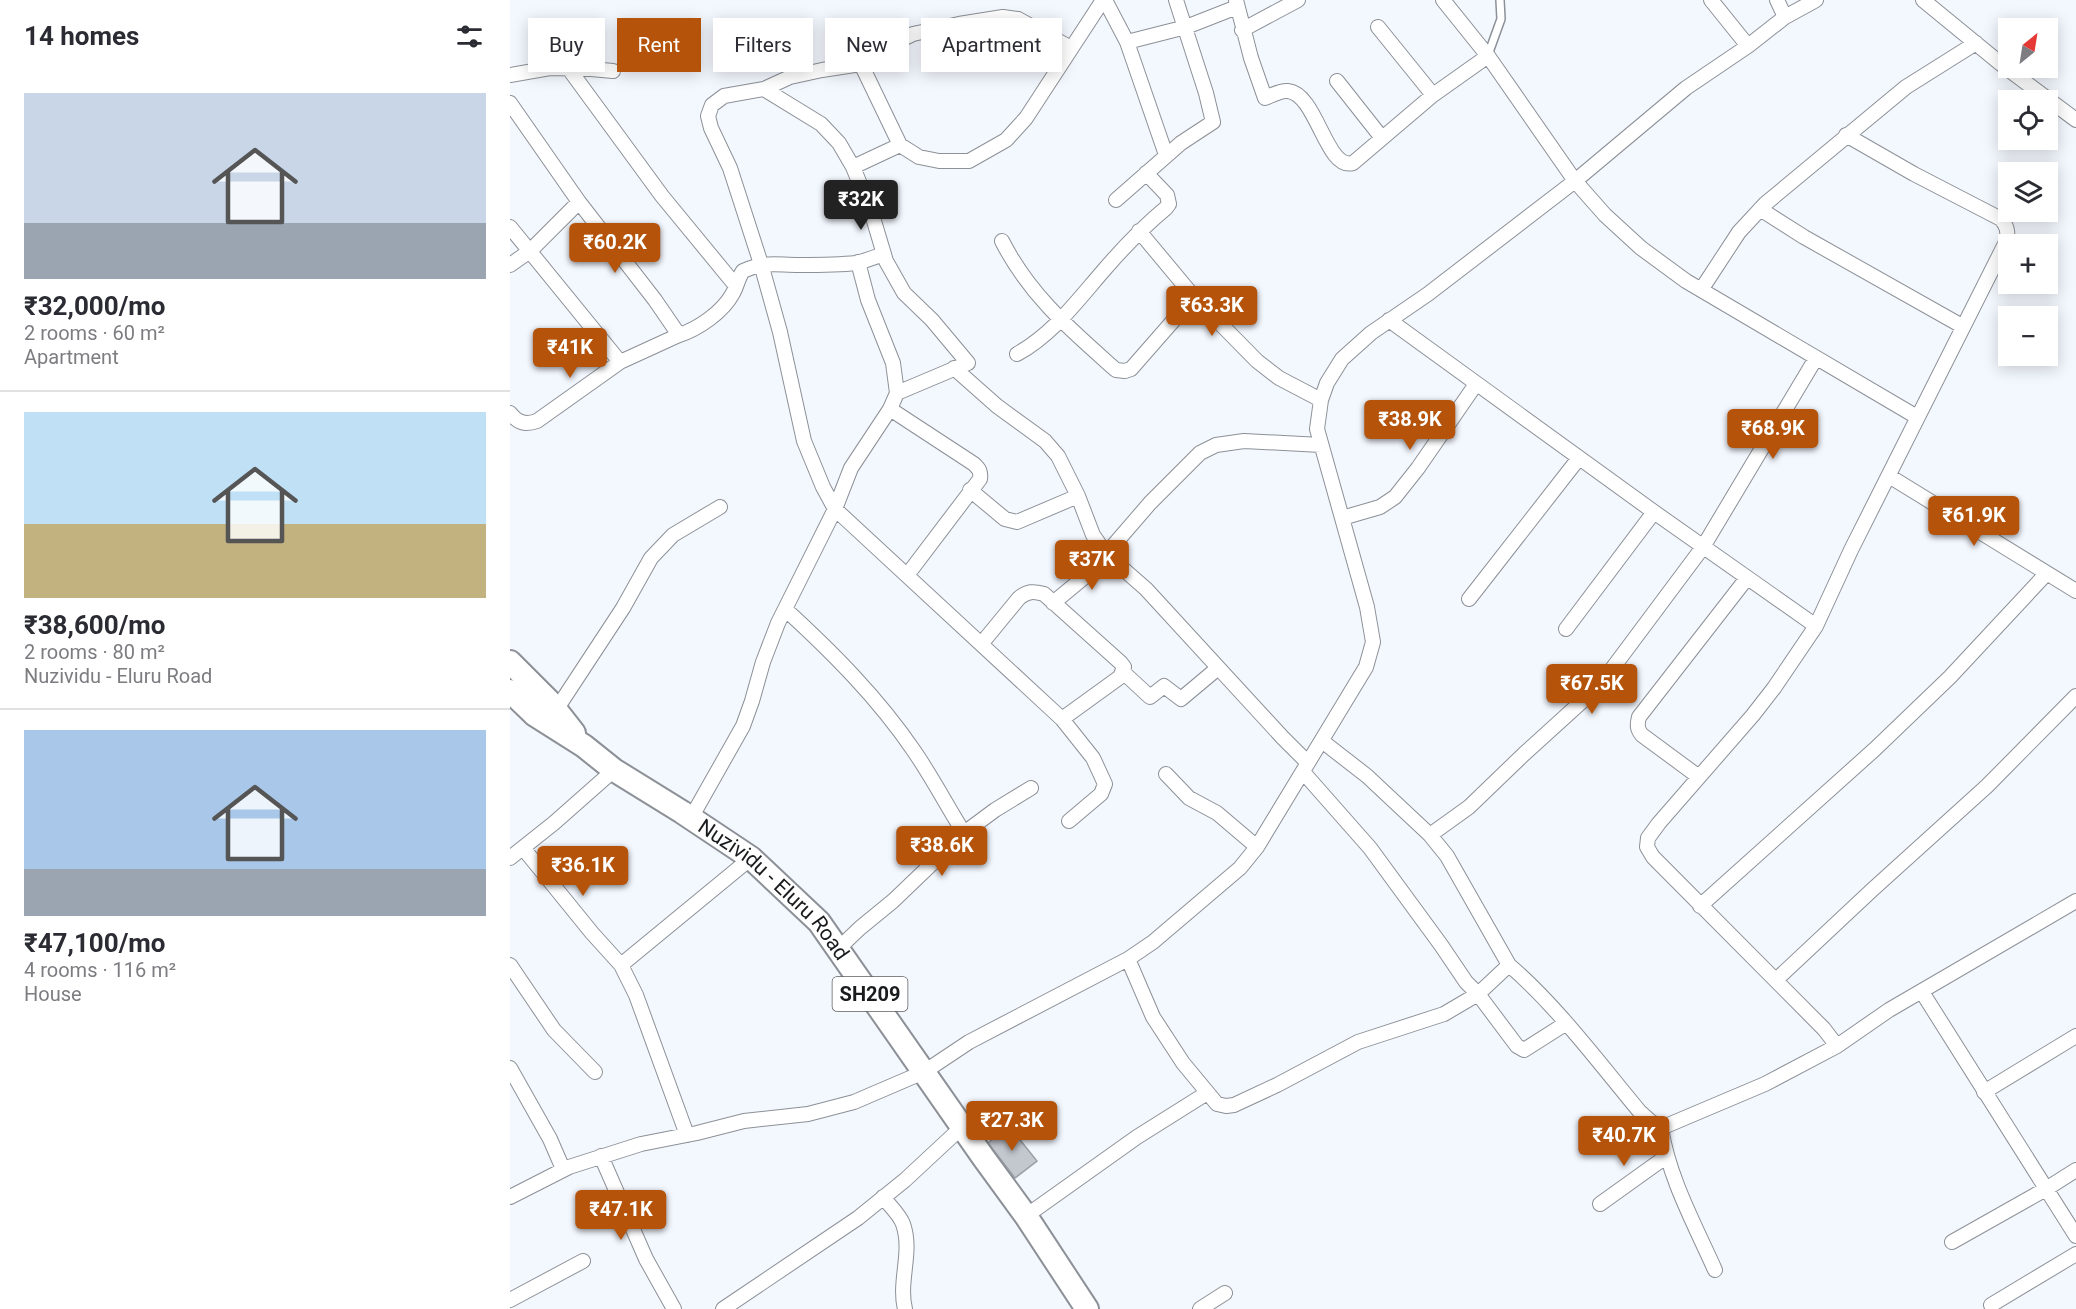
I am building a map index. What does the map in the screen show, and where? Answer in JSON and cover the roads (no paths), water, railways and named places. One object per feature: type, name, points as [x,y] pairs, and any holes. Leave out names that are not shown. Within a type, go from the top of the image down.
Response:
[{"type":"main road","name":"Nuzividu - Eluru Road","points":[[510,662],[556,710],[584,746]]},
{"type":"main road","name":"Nuzividu - Eluru Road","points":[[510,691],[535,715],[584,746],[614,770],[751,858],[819,922],[1026,1216],[1087,1309]]},
{"type":"street","points":[[865,72],[900,145],[919,157],[939,161],[969,161],[1006,140],[1026,118],[1104,0],[1127,42],[1166,155]]},
{"type":"street","points":[[1116,200],[1181,142],[1213,122],[1176,0]]},
{"type":"street","points":[[1242,30],[1298,0]]},
{"type":"street","points":[[1443,0],[1488,56],[1575,181],[1605,215],[1641,249],[1701,290],[1917,417]]},
{"type":"street","points":[[1711,0],[1748,46]]},
{"type":"street","points":[[1777,0],[1785,17]]},
{"type":"street","points":[[510,1197],[571,1166],[601,1156],[641,1144],[744,1121],[808,1114],[854,1102],[924,1072],[969,1042],[1128,959],[1153,942],[1240,868],[1257,847],[1366,667],[1373,642],[1367,607],[1317,429],[1321,400],[1327,383],[1342,359],[1371,333],[1428,294],[1575,181],[1686,88],[1748,46],[1785,17],[1816,0]]},
{"type":"street","points":[[1923,0],[2076,120]]},
{"type":"street","points":[[1127,42],[1186,27],[1236,3],[1242,30],[1265,98],[1286,90],[1298,93],[1305,101],[1329,145],[1345,164],[1353,163],[1433,95],[1488,56]]},
{"type":"street","points":[[909,36],[959,24],[1003,17],[1018,19],[1071,48]]},
{"type":"street","points":[[1378,27],[1433,95]]},
{"type":"street","points":[[1701,290],[1738,232],[1760,209],[1906,87],[1976,43]]},
{"type":"street","points":[[825,70],[790,77],[764,89],[724,96],[712,105],[708,116],[711,128],[730,168],[753,267],[780,332],[804,441],[835,509],[908,574],[1062,719],[1093,758],[1105,784],[1101,794],[1069,821]]},
{"type":"street","points":[[605,71],[613,71]]},
{"type":"street","points":[[510,75],[528,72]]},
{"type":"street","points":[[570,72],[662,196],[736,286]]},
{"type":"street","points":[[1337,81],[1382,138]]},
{"type":"street","points":[[764,89],[821,124],[840,143],[853,167],[871,211],[886,261],[904,293],[968,363],[897,393]]},
{"type":"street","points":[[510,104],[579,202],[656,300],[679,335]]},
{"type":"street","points":[[1837,1046],[1824,1029],[1653,857],[1647,847],[1648,838],[1659,823],[1774,688],[1816,626],[1851,550],[2007,240],[2007,225],[2001,219],[1914,174],[1846,135]]},
{"type":"street","points":[[853,167],[900,145]]},
{"type":"street","points":[[1017,354],[1031,346],[1061,321],[1138,231],[1169,204],[1167,195],[1146,173]]},
{"type":"street","points":[[510,266],[530,251],[579,202]]},
{"type":"street","points":[[1760,209],[1803,237],[1962,327]]},
{"type":"street","points":[[510,227],[621,362]]},
{"type":"street","points":[[1138,231],[1194,297],[1257,361],[1279,378],[1321,400]]},
{"type":"street","points":[[1002,241],[1012,262],[1036,295],[1061,321],[1116,370],[1131,369],[1194,297]]},
{"type":"street","points":[[510,413],[515,420],[523,423],[529,424],[537,421],[621,362],[696,329],[732,296],[736,286],[753,267],[858,262],[884,254]]},
{"type":"street","points":[[691,818],[743,726],[753,701],[763,662],[785,609],[835,509],[851,468],[890,409],[897,393],[893,363],[868,300],[858,262]]},
{"type":"street","points":[[1389,320],[1816,626]]},
{"type":"street","points":[[1430,835],[1469,807],[1600,685],[1703,547],[1816,358]]},
{"type":"street","points":[[954,368],[997,405],[1045,441],[1058,456],[1078,496],[1093,535],[1106,554],[1146,589],[1283,738],[1370,848],[1442,945],[1466,982],[1478,994],[1502,1029],[1517,1046],[1524,1050],[1566,1024]]},
{"type":"street","points":[[1342,518],[1380,507],[1395,497],[1476,384]]},
{"type":"street","points":[[890,409],[980,470],[980,479],[908,574]]},
{"type":"street","points":[[1053,603],[1088,574],[1150,503],[1200,453],[1216,445],[1244,441],[1320,445]]},
{"type":"street","points":[[1469,599],[1579,458]]},
{"type":"street","points":[[1889,476],[2076,591]]},
{"type":"street","points":[[970,490],[1011,522],[1017,522],[1078,496]]},
{"type":"street","points":[[556,710],[623,608],[651,558],[673,536],[720,507]]},
{"type":"street","points":[[1566,629],[1654,512]]},
{"type":"street","points":[[1701,906],[1950,677],[2047,573]]},
{"type":"street","points":[[1699,777],[1642,735],[1637,724],[1639,717],[1747,578]]},
{"type":"street","points":[[982,643],[1019,598],[1027,592],[1035,591],[1044,594],[1121,663],[1124,667],[1120,677],[1062,719]]},
{"type":"street","points":[[785,609],[847,668],[882,709],[915,752],[964,833]]},
{"type":"street","points":[[1123,672],[1150,697],[1164,686],[1181,699],[1218,668]]},
{"type":"street","points":[[1776,980],[1988,786],[2076,696]]},
{"type":"street","points":[[1322,741],[1367,776],[1430,835],[1447,856],[1509,965],[1566,1024],[1640,1112],[1661,1128],[1674,1180],[1715,1270]]},
{"type":"street","points":[[510,858],[614,770]]},
{"type":"street","points":[[1166,774],[1189,798],[1218,813],[1257,847]]},
{"type":"street","points":[[838,949],[893,901],[964,833],[995,810],[1031,788]]},
{"type":"street","points":[[523,848],[621,965],[636,995],[687,1135]]},
{"type":"street","points":[[621,965],[751,858]]},
{"type":"street","points":[[1661,1128],[1765,1084],[1837,1046],[1889,1010],[2076,901]]},
{"type":"street","points":[[1128,959],[1153,1017],[1183,1063],[1217,1104],[1226,1106],[1234,1105],[1276,1085],[1358,1042],[1444,1014],[1478,994],[1509,965]]},
{"type":"street","points":[[510,965],[554,1030],[595,1072]]},
{"type":"street","points":[[1922,992],[2076,1236]]},
{"type":"street","points":[[1984,1092],[2076,1036]]},
{"type":"street","points":[[510,1068],[550,1139],[571,1166]]},
{"type":"street","points":[[1026,1216],[1137,1137],[1207,1093]]},
{"type":"street","points":[[723,1309],[858,1218],[962,1128]]},
{"type":"street","points":[[601,1156],[646,1259],[674,1309]]},
{"type":"street","points":[[1600,1204],[1667,1156]]},
{"type":"street","points":[[1952,1242],[2076,1170]]},
{"type":"street","points":[[883,1197],[903,1222],[907,1245],[902,1297],[905,1309]]},
{"type":"street","points":[[1991,1305],[2076,1254]]},
{"type":"street","points":[[510,1300],[583,1261]]},
{"type":"street","points":[[1200,1309],[1225,1293]]},
{"type":"lane","points":[[1488,56],[1501,19],[1500,0]]}]
